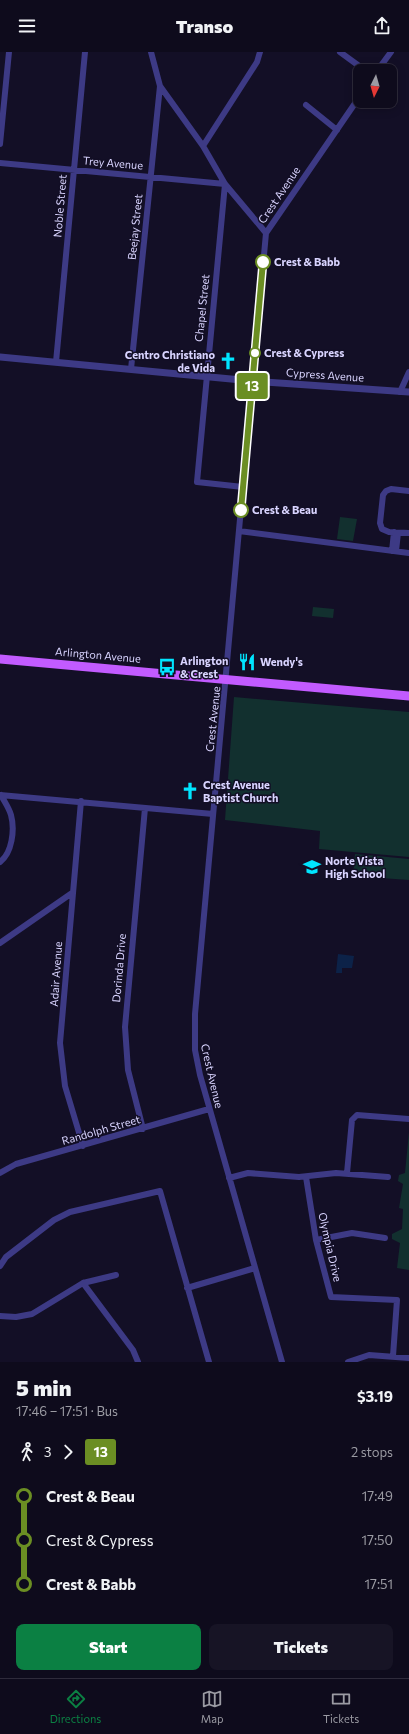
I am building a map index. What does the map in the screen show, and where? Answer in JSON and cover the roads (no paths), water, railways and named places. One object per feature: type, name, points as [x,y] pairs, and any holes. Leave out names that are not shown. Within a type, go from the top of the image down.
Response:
[{"type":"main road","name":"Arlington Avenue","points":[[0,659],[409,696]]},
{"type":"street","points":[[0,144],[9,52]]},
{"type":"street","name":"Noble Street","points":[[56,362],[85,52]]},
{"type":"street","points":[[151,52],[160,86],[204,146],[224,184],[266,233]]},
{"type":"street","points":[[204,146],[257,62],[260,52]]},
{"type":"street","points":[[340,52],[356,64]]},
{"type":"street","points":[[382,64],[391,52]]},
{"type":"street","name":"Beejay Street","points":[[131,369],[160,86]]},
{"type":"street","points":[[306,105],[337,130]]},
{"type":"street","name":"Crest Avenue","points":[[282,1362],[209,1109],[196,1057],[194,1026],[227,679],[266,233],[353,106]]},
{"type":"street","name":"Trey Avenue","points":[[0,163],[224,184]]},
{"type":"street","name":"Chapel Street","points":[[224,184],[197,482],[244,487]]},
{"type":"street","name":"Cypress Avenue","points":[[0,357],[252,381],[409,392]]},
{"type":"street","points":[[400,392],[409,372]]},
{"type":"street","points":[[409,491],[391,489],[385,492],[380,523],[382,529],[396,533],[409,532]]},
{"type":"street","points":[[239,532],[409,553]]},
{"type":"street","points":[[394,551],[396,533]]},
{"type":"street","points":[[1,795],[213,814]]},
{"type":"street","points":[[0,862],[6,858],[12,838],[11,815],[1,795]]},
{"type":"street","name":"Adair Avenue","points":[[81,801],[60,1043],[65,1086],[83,1146]]},
{"type":"street","name":"Dorinda Drive","points":[[143,1129],[128,1070],[125,1027],[145,808]]},
{"type":"street","points":[[0,942],[72,893]]},
{"type":"street","name":"Randolph Street","points":[[0,1173],[16,1164],[209,1109]]},
{"type":"street","points":[[347,1173],[352,1120],[356,1115],[409,1119]]},
{"type":"street","points":[[229,1178],[248,1173],[306,1177],[326,1173],[347,1173],[388,1177]]},
{"type":"street","name":"Olympia Drive","points":[[306,1177],[316,1240],[331,1297],[397,1300],[393,1356]]},
{"type":"street","points":[[0,1266],[12,1253],[54,1220],[70,1212],[160,1191],[209,1362]]},
{"type":"street","points":[[316,1240],[352,1232],[385,1238]]},
{"type":"street","points":[[187,1288],[255,1268]]},
{"type":"street","points":[[0,1316],[16,1317],[32,1314],[83,1283],[116,1275]]},
{"type":"street","points":[[83,1283],[133,1350],[138,1362]]},
{"type":"street","points":[[348,1362],[368,1355],[409,1358]]},
{"type":"water","points":[[338,954],[354,956],[352,968],[342,968],[342,973],[336,973]]},
{"type":"place","name":"Crest & Babb","points":[[263,262]]},
{"type":"place","name":"Crest & Cypress","points":[[255,353]]},
{"type":"place","name":"Centro Christiano de Vida","points":[[228,361]]},
{"type":"place","name":"Crest & Beau","points":[[241,510]]},
{"type":"place","name":"Wendy's","points":[[247,662]]},
{"type":"place","name":"Arlington & Crest","points":[[167,667]]},
{"type":"place","name":"Crest Avenue Baptist Church","points":[[190,791]]},
{"type":"place","name":"Norte Vista High School","points":[[312,867]]}]
